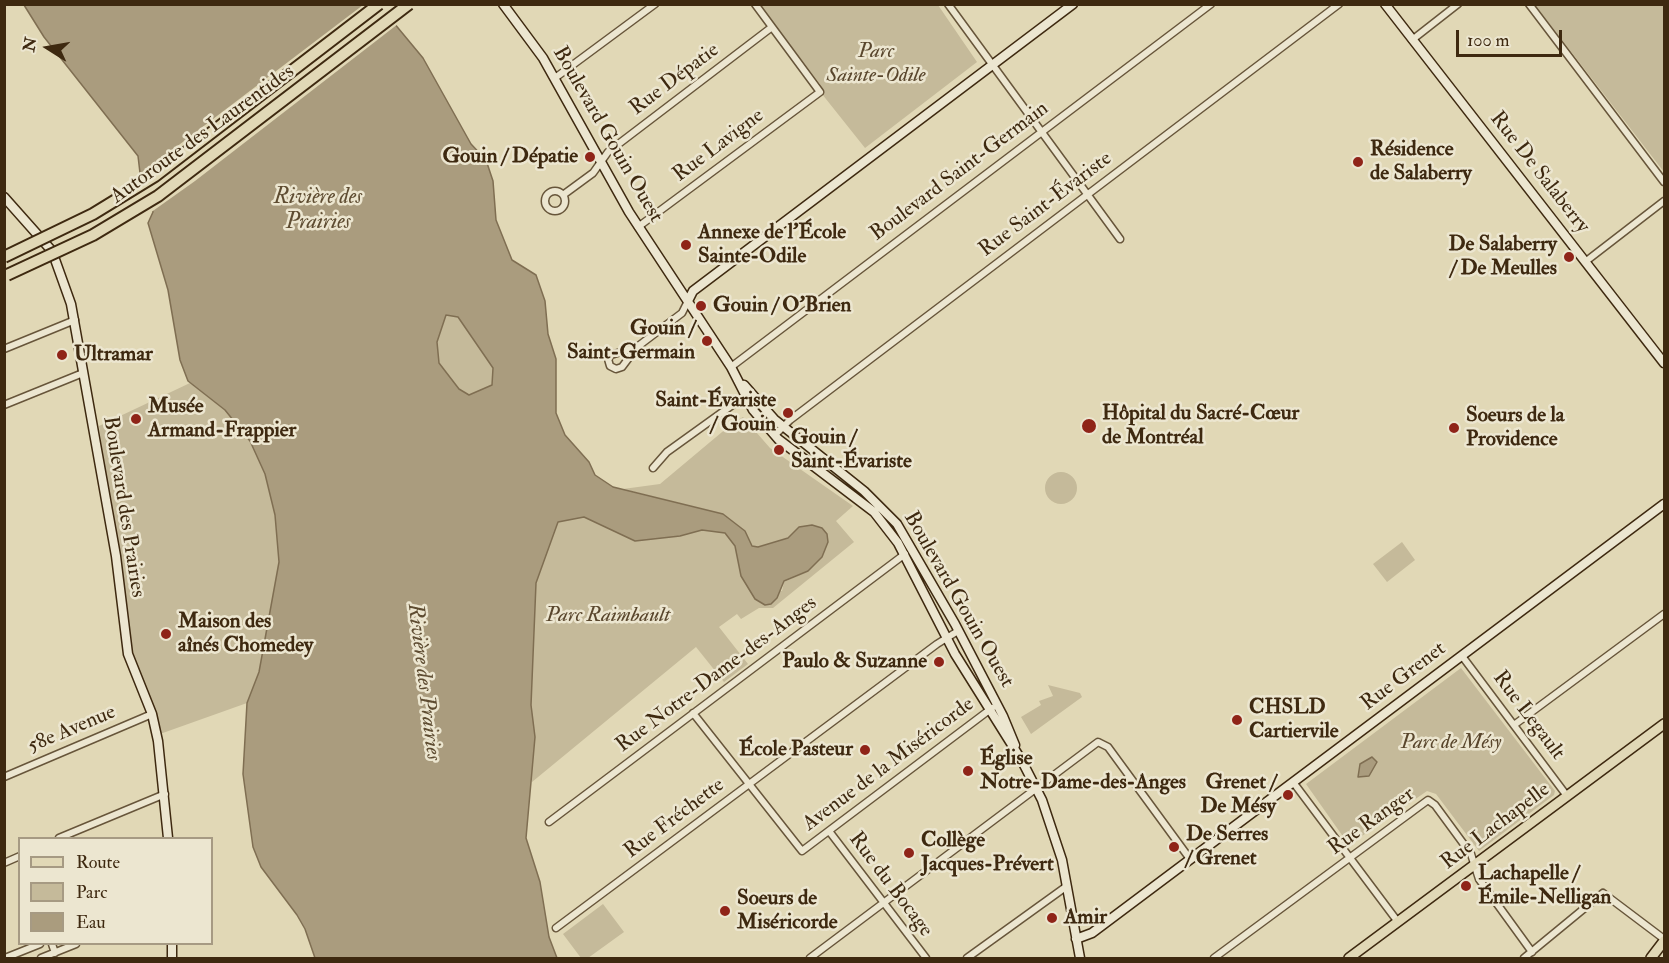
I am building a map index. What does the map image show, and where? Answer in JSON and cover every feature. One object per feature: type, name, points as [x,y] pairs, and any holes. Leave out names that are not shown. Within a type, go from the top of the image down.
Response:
[{"type":"highway","name":"Autoroute des Laurentides","points":[[4,257],[84,219],[155,176],[379,4]]},
{"type":"highway","name":"Autoroute des Laurentides","points":[[7,275],[93,235],[166,191],[409,4]]},
{"type":"main road","name":"Rue Lachapelle","points":[[1349,958],[1665,724]]},
{"type":"main road","points":[[1651,958],[1665,940]]},
{"type":"street","name":"Boulevard Gouin Ouest","points":[[503,4],[555,78],[638,227],[748,394],[783,427],[885,510],[912,547],[958,632],[993,707],[1036,789],[1054,831],[1080,958]]},
{"type":"street","points":[[555,78],[655,4]]},
{"type":"street","points":[[755,4],[772,27]]},
{"type":"street","points":[[948,4],[1120,239]]},
{"type":"street","points":[[637,347],[611,355],[609,365],[613,369],[620,369],[637,347],[682,313],[693,291],[1073,4]]},
{"type":"street","name":"Boulevard Saint-Germain","points":[[731,367],[1210,4]]},
{"type":"street","name":"Rue Saint-Évariste","points":[[775,435],[1340,4]]},
{"type":"street","name":"Rue De Salaberry","points":[[1385,4],[1665,363]]},
{"type":"street","points":[[1412,40],[1458,4]]},
{"type":"street","points":[[1529,4],[1665,182]]},
{"type":"street","name":"Rue Lavigne","points":[[638,227],[820,92],[772,27]]},
{"type":"street","name":"Rue Dépatie","points":[[563,195],[593,173],[608,152],[772,27]]},
{"type":"street","points":[[1585,261],[1665,201]]},
{"type":"street","name":"Boulevard des Prairies","points":[[6,202],[36,231],[55,258],[75,320],[116,556],[128,654],[152,714],[165,794],[168,837]]},
{"type":"street","points":[[4,349],[75,320]]},
{"type":"street","points":[[4,405],[83,373]]},
{"type":"street","name":"Boulevard Gouin Ouest","points":[[748,394],[753,411],[775,435],[874,512],[905,554],[947,638],[993,707]]},
{"type":"street","points":[[652,468],[667,452],[748,394]]},
{"type":"street","name":"Rue Grenet","points":[[1076,939],[1092,933],[1665,504]]},
{"type":"street","name":"Rue Notre-Dame-des-Anges","points":[[549,822],[905,554]]},
{"type":"street","points":[[1514,725],[1665,614]]},
{"type":"street","name":"Rue Fréchette","points":[[556,928],[958,632]]},
{"type":"street","name":"Rue Legault","points":[[1462,656],[1567,796]]},
{"type":"street","name":"Avenue de la Miséricorde","points":[[749,784],[802,851],[993,707]]},
{"type":"street","name":"58e Avenue","points":[[4,777],[152,714]]},
{"type":"street","points":[[693,714],[749,784]]},
{"type":"street","points":[[810,958],[1093,744],[1104,742],[1190,859]]},
{"type":"street","points":[[1293,782],[1398,922]]},
{"type":"street","points":[[61,837],[165,794]]},
{"type":"street","name":"Rue Ranger","points":[[1214,958],[1429,800],[1471,854],[1480,882],[1532,952]]},
{"type":"street","name":"Rue du Bocage","points":[[829,831],[926,958]]},
{"type":"street","points":[[967,958],[1067,886]]},
{"type":"street","points":[[1524,958],[1603,893],[1665,940]]},
{"type":"street","points":[[5,958],[38,945]]},
{"type":"street","points":[[52,945],[55,952]]},
{"type":"street","points":[[41,958],[73,945]]},
{"type":"green space","name":"Parc Sainte-Odile","points":[[760,5],[938,5],[977,62],[865,148],[822,94],[820,84]]},
{"type":"green space","points":[[1535,5],[1664,5],[1664,172]]},
{"type":"green space","points":[[446,315],[458,317],[493,368],[492,385],[469,395],[459,389],[439,363],[437,342]]},
{"type":"green space","points":[[190,383],[225,410],[251,441],[265,474],[275,515],[279,562],[259,672],[247,703],[160,734],[128,654],[99,426]]},
{"type":"green space","name":"Parc Raimbault","points":[[743,417],[770,448],[853,506],[836,521],[854,542],[773,608],[759,608],[741,619],[737,614],[719,627],[748,664],[724,682],[696,647],[532,782],[527,739],[531,582],[558,522],[584,517],[635,541],[680,536],[702,530],[725,533],[735,546],[741,576],[782,591],[784,582],[808,571],[822,557],[828,542],[799,527],[788,538],[758,547],[752,546],[745,531],[723,514],[623,489],[660,484]]},
{"type":"green space","points":[[1061,472],[1072,477],[1077,488],[1072,499],[1061,504],[1050,499],[1045,488],[1050,477]]},
{"type":"green space","points":[[1402,542],[1415,560],[1387,582],[1373,564]]},
{"type":"green space","name":"Parc de Mésy","points":[[1461,668],[1555,791],[1554,795],[1479,851],[1436,794],[1427,791],[1349,845],[1306,784]]},
{"type":"green space","points":[[1048,685],[1080,693],[1082,697],[1031,734],[1021,717],[1041,705],[1039,701],[1053,696]]},
{"type":"green space","points":[[603,904],[624,932],[588,958],[581,958],[563,934]]},
{"type":"water","name":"Rivière des Prairies","points":[[24,5],[379,5],[423,58],[471,144],[486,160],[493,181],[496,220],[512,260],[536,275],[545,301],[548,334],[556,359],[556,413],[565,435],[589,462],[595,475],[613,487],[723,514],[745,531],[752,546],[758,547],[788,538],[799,527],[812,525],[822,528],[827,534],[828,542],[822,557],[808,571],[784,581],[777,598],[771,604],[765,605],[755,599],[741,576],[735,546],[725,533],[702,530],[680,536],[635,541],[584,517],[558,522],[536,583],[531,705],[535,737],[526,838],[540,882],[549,937],[557,958],[315,958],[305,929],[297,915],[261,867],[253,847],[243,774],[247,703],[259,672],[279,562],[275,515],[265,474],[250,441],[225,410],[188,381],[180,360],[168,290],[148,223],[153,212],[140,173],[138,156],[44,37]],"holes":[[[446,315],[458,317],[493,368],[492,385],[469,395],[459,389],[439,363],[437,342]]]},
{"type":"water","points":[[1372,757],[1377,762],[1369,776],[1358,777],[1360,764]]},
{"type":"pier","points":[[383,4],[398,24],[195,181],[150,213],[138,176],[363,5]]},
{"type":"place","name":"Gouin / Dépatie","points":[[590,157]]},
{"type":"place","name":"Résidence de Salaberry","points":[[1358,162]]},
{"type":"place","name":"Annexe de l'École Sainte-Odile","points":[[686,245]]},
{"type":"place","name":"De Salaberry / De Meulles","points":[[1569,257]]},
{"type":"place","name":"Gouin / O'Brien","points":[[701,306]]},
{"type":"place","name":"Gouin / Saint-Germain","points":[[707,341]]},
{"type":"place","name":"Ultramar","points":[[62,355]]},
{"type":"place","name":"Saint-Évariste / Gouin","points":[[788,413]]},
{"type":"place","name":"Musée Armand-Frappier","points":[[136,419]]},
{"type":"place","name":"Hôpital du Sacré-Cœur de Montréal","points":[[1089,426]]},
{"type":"place","name":"Soeurs de la Providence","points":[[1454,428]]},
{"type":"place","name":"Gouin / Saint-Évariste","points":[[779,450]]},
{"type":"place","name":"Maison des aînés Chomedey","points":[[166,634]]},
{"type":"place","name":"Paulo & Suzanne","points":[[939,662]]},
{"type":"place","name":"CHSLD Cartiervile","points":[[1237,720]]},
{"type":"place","name":"École Pasteur","points":[[865,750]]},
{"type":"place","name":"Église Notre-Dame-des-Anges","points":[[968,771]]},
{"type":"place","name":"Grenet / De Mésy","points":[[1288,795]]},
{"type":"place","name":"De Serres / Grenet","points":[[1174,847]]},
{"type":"place","name":"Collège Jacques-Prévert","points":[[909,853]]},
{"type":"place","name":"Lachapelle / Émile-Nelligan","points":[[1466,886]]},
{"type":"place","name":"Soeurs de Miséricorde","points":[[725,911]]},
{"type":"place","name":"Amir","points":[[1052,918]]}]
